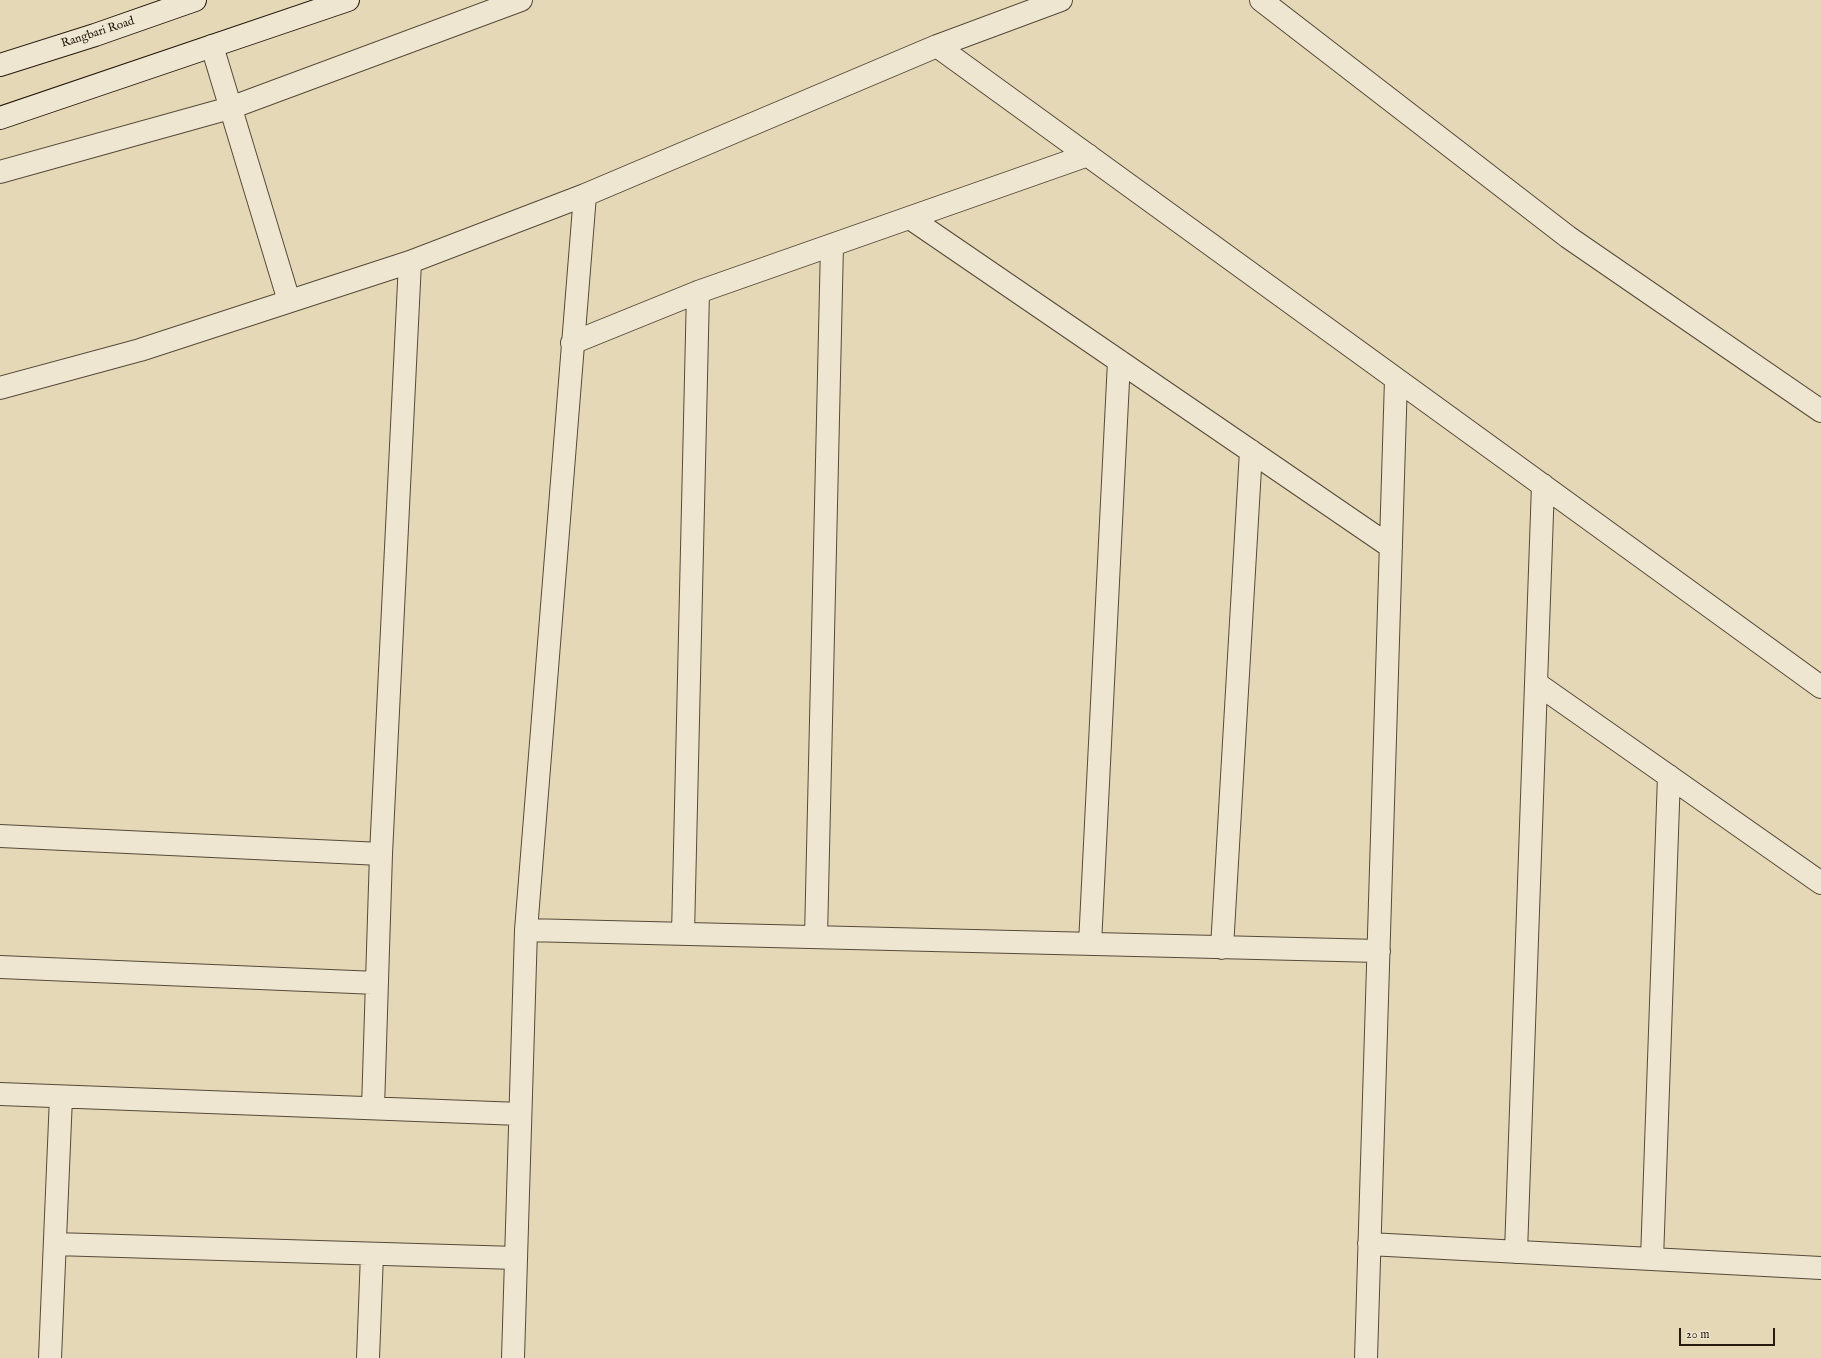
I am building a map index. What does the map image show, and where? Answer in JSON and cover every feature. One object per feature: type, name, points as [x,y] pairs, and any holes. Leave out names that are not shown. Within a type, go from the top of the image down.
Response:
[{"type":"street","name":"Rangbari Road","points":[[0,65],[95,35],[195,0]]},
{"type":"street","points":[[0,118],[348,0]]},
{"type":"street","points":[[0,172],[230,108],[521,0]]},
{"type":"street","points":[[0,388],[140,350],[410,262],[585,195],[937,46],[1061,0]]},
{"type":"street","points":[[1261,0],[1568,237],[1821,411]]},
{"type":"street","points":[[212,46],[288,301]]},
{"type":"street","points":[[937,46],[1821,687]]},
{"type":"street","points":[[572,343],[698,292],[1088,155]]},
{"type":"street","points":[[513,1358],[526,930],[585,195]]},
{"type":"street","points":[[910,218],[1391,547]]},
{"type":"street","points":[[816,937],[832,245]]},
{"type":"street","points":[[374,1108],[381,854],[410,262]]},
{"type":"street","points":[[684,934],[698,292]]},
{"type":"street","points":[[1090,944],[1119,361]]},
{"type":"street","points":[[1366,1358],[1396,378]]},
{"type":"street","points":[[1222,948],[1251,451]]},
{"type":"street","points":[[1516,1252],[1543,485]]},
{"type":"street","points":[[1536,683],[1821,883]]},
{"type":"street","points":[[1652,1259],[1669,776]]},
{"type":"street","points":[[0,836],[381,854]]},
{"type":"street","points":[[526,930],[1379,951]]},
{"type":"street","points":[[0,967],[377,983]]},
{"type":"street","points":[[0,1094],[520,1114]]},
{"type":"street","points":[[50,1358],[61,1097]]},
{"type":"street","points":[[55,1244],[516,1258]]},
{"type":"street","points":[[1369,1244],[1821,1268]]},
{"type":"street","points":[[368,1358],[372,1254]]}]
